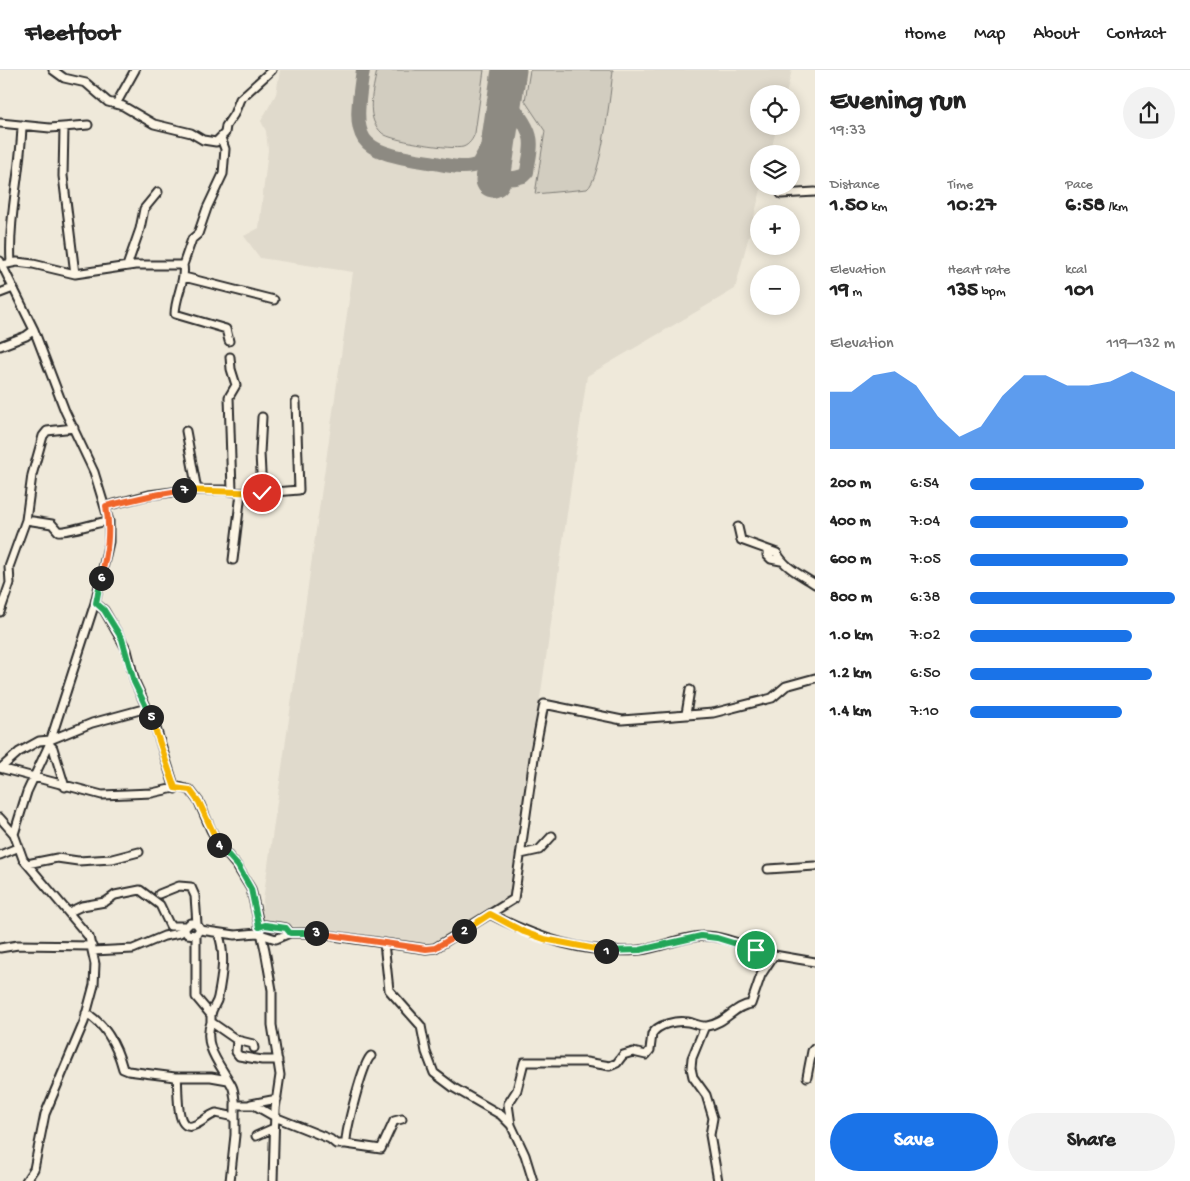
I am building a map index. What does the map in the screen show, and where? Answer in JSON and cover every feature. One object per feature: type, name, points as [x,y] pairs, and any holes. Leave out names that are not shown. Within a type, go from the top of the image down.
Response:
[{"type":"street","points":[[53,70],[64,78],[86,83],[108,102],[128,109],[154,124],[191,133],[203,140],[216,142],[225,133],[240,99],[272,70]]},
{"type":"street","points":[[116,104],[135,70]]},
{"type":"street","points":[[0,123],[64,128],[88,125]]},
{"type":"street","points":[[10,263],[12,214],[21,156],[22,125]]},
{"type":"street","points":[[64,128],[64,176],[75,274]]},
{"type":"street","points":[[221,138],[226,148],[223,174],[207,208],[198,234],[192,239],[183,265],[184,277],[175,303],[175,314],[226,329],[229,341]]},
{"type":"street","points":[[127,266],[140,229],[142,212],[158,192]]},
{"type":"street","points":[[800,193],[815,192]]},
{"type":"street","points":[[14,834],[35,776],[50,742],[96,603],[109,542],[109,520],[94,472],[34,330],[1,263],[33,264],[75,274],[127,266],[183,265]]},
{"type":"street","points":[[184,277],[274,300]]},
{"type":"street","points":[[0,293],[13,288]]},
{"type":"street","points":[[0,346],[26,336],[34,330]]},
{"type":"street","points":[[230,357],[231,369],[236,385],[229,397],[232,491]]},
{"type":"street","points":[[106,506],[149,496],[197,490],[241,493],[299,490],[296,402]]},
{"type":"street","points":[[262,416],[260,454],[262,493]]},
{"type":"street","points":[[0,612],[10,583],[9,567],[26,520],[32,474],[43,436],[47,431],[74,428]]},
{"type":"street","points":[[186,431],[197,490]]},
{"type":"street","points":[[233,560],[241,493]]},
{"type":"street","points":[[26,520],[52,524],[58,531],[62,532],[79,526],[109,520]]},
{"type":"street","points":[[738,527],[741,540],[767,551],[767,555],[771,559],[781,561],[815,584]]},
{"type":"street","points":[[96,603],[104,610],[122,639],[134,682],[156,728],[175,788]]},
{"type":"street","points":[[69,912],[86,905],[100,904],[115,895],[140,890],[157,902],[170,926],[218,933],[257,933],[261,936],[276,939],[290,933],[312,933],[426,949],[435,948],[514,899],[535,751],[544,704],[622,720],[713,713],[772,698],[786,686],[815,678]]},
{"type":"street","points":[[686,714],[690,690]]},
{"type":"street","points":[[1,768],[19,752],[39,741],[50,742],[92,723],[147,708]]},
{"type":"street","points":[[50,742],[65,787]]},
{"type":"street","points":[[1,768],[35,776],[65,787],[102,795],[152,793],[175,788],[190,790],[199,802],[220,846],[238,866],[251,889],[272,990],[272,1024],[280,1074],[274,1128],[274,1181]]},
{"type":"street","points":[[0,818],[14,834],[17,848],[27,864],[89,937],[92,949],[94,985],[86,1013],[45,1114],[34,1169],[26,1181]]},
{"type":"street","points":[[521,854],[539,850],[552,836]]},
{"type":"street","points":[[0,855],[17,848]]},
{"type":"street","points":[[27,864],[57,858],[78,861],[112,859],[139,852]]},
{"type":"street","points":[[768,869],[815,866]]},
{"type":"street","points":[[149,895],[153,893],[158,894],[178,886],[191,887],[195,896],[198,930],[196,997],[211,1018],[236,1040],[252,1043],[254,1048]]},
{"type":"street","points":[[157,902],[158,894]]},
{"type":"street","points":[[490,914],[524,932],[544,939],[600,951],[640,950],[701,936],[717,938],[774,955],[815,962]]},
{"type":"street","points":[[259,927],[265,925],[286,928],[290,933]]},
{"type":"street","points":[[186,928],[187,934],[198,930]]},
{"type":"street","points":[[0,948],[18,945],[133,949],[186,928]]},
{"type":"street","points":[[218,933],[221,946],[222,974],[209,1029],[211,1052],[234,1090],[236,1104],[230,1181]]},
{"type":"street","points":[[384,943],[389,990],[421,1026],[426,1052],[434,1074],[454,1088],[502,1115],[511,1125]]},
{"type":"street","points":[[533,1181],[525,1155],[511,1125],[508,1104],[517,1090],[524,1062],[586,1062],[610,1066],[617,1063],[623,1055],[634,1052],[646,1055],[649,1053],[652,1034],[660,1026],[678,1022],[705,1026],[721,1022],[745,1004],[751,1004],[761,976],[774,955]]},
{"type":"street","points":[[86,1013],[108,1035],[119,1052],[124,1069],[176,1077],[211,1077],[228,1080]]},
{"type":"street","points":[[705,1026],[692,1058],[691,1068],[693,1077],[706,1095],[713,1118],[710,1135],[718,1181]]},
{"type":"street","points":[[236,1040],[236,1052],[239,1056],[262,1060],[278,1060]]},
{"type":"street","points":[[807,1077],[812,1051],[815,1048]]},
{"type":"street","points":[[346,1144],[358,1084],[366,1059],[370,1056]]},
{"type":"street","points":[[176,1077],[179,1090],[179,1115],[184,1124],[189,1126],[195,1125],[216,1113],[235,1117]]},
{"type":"street","points":[[248,1105],[277,1099]]},
{"type":"street","points":[[236,1104],[254,1105],[330,1139],[336,1144],[381,1149],[391,1125],[394,1121],[402,1120]]},
{"type":"street","points":[[256,1136],[274,1128]]},
{"type":"shaded area","points":[[280,70],[792,70],[788,85],[750,85],[750,135],[775,135],[772,145],[750,145],[750,195],[760,195],[757,205],[750,205],[750,232],[735,289],[587,376],[511,898],[432,947],[260,921],[353,272],[260,258],[244,236],[259,228],[268,150],[266,131],[261,121],[276,94]]},
{"type":"shaded area","points":[[377,70],[484,70],[475,133],[470,142],[463,147],[447,147],[400,140],[382,133],[375,124],[372,111],[372,97]]},
{"type":"shaded area","points":[[530,70],[613,70],[601,153],[592,182],[587,189],[535,194],[545,131],[525,101]]},
{"type":"taxiway","points":[[363,70],[358,113],[364,139],[373,147],[404,158],[460,167],[478,164],[487,148]]},
{"type":"taxiway","points":[[501,124],[487,148],[490,163],[496,174],[501,177],[515,178],[523,176],[527,172],[531,141],[525,124],[510,102],[506,88]]},
{"type":"runway","points":[[493,180],[509,70]]},
{"type":"route","points":[[262,493],[188,490],[149,496],[106,506],[109,520],[109,542],[96,603],[104,610],[127,650],[134,682],[156,728],[175,788],[179,787],[190,790],[199,802],[220,846],[238,866],[251,889],[259,927],[265,925],[286,928],[290,933],[304,932],[426,949],[435,948],[490,914],[524,932],[544,939],[600,951],[640,950],[701,936],[725,940],[748,949],[756,950]]}]
